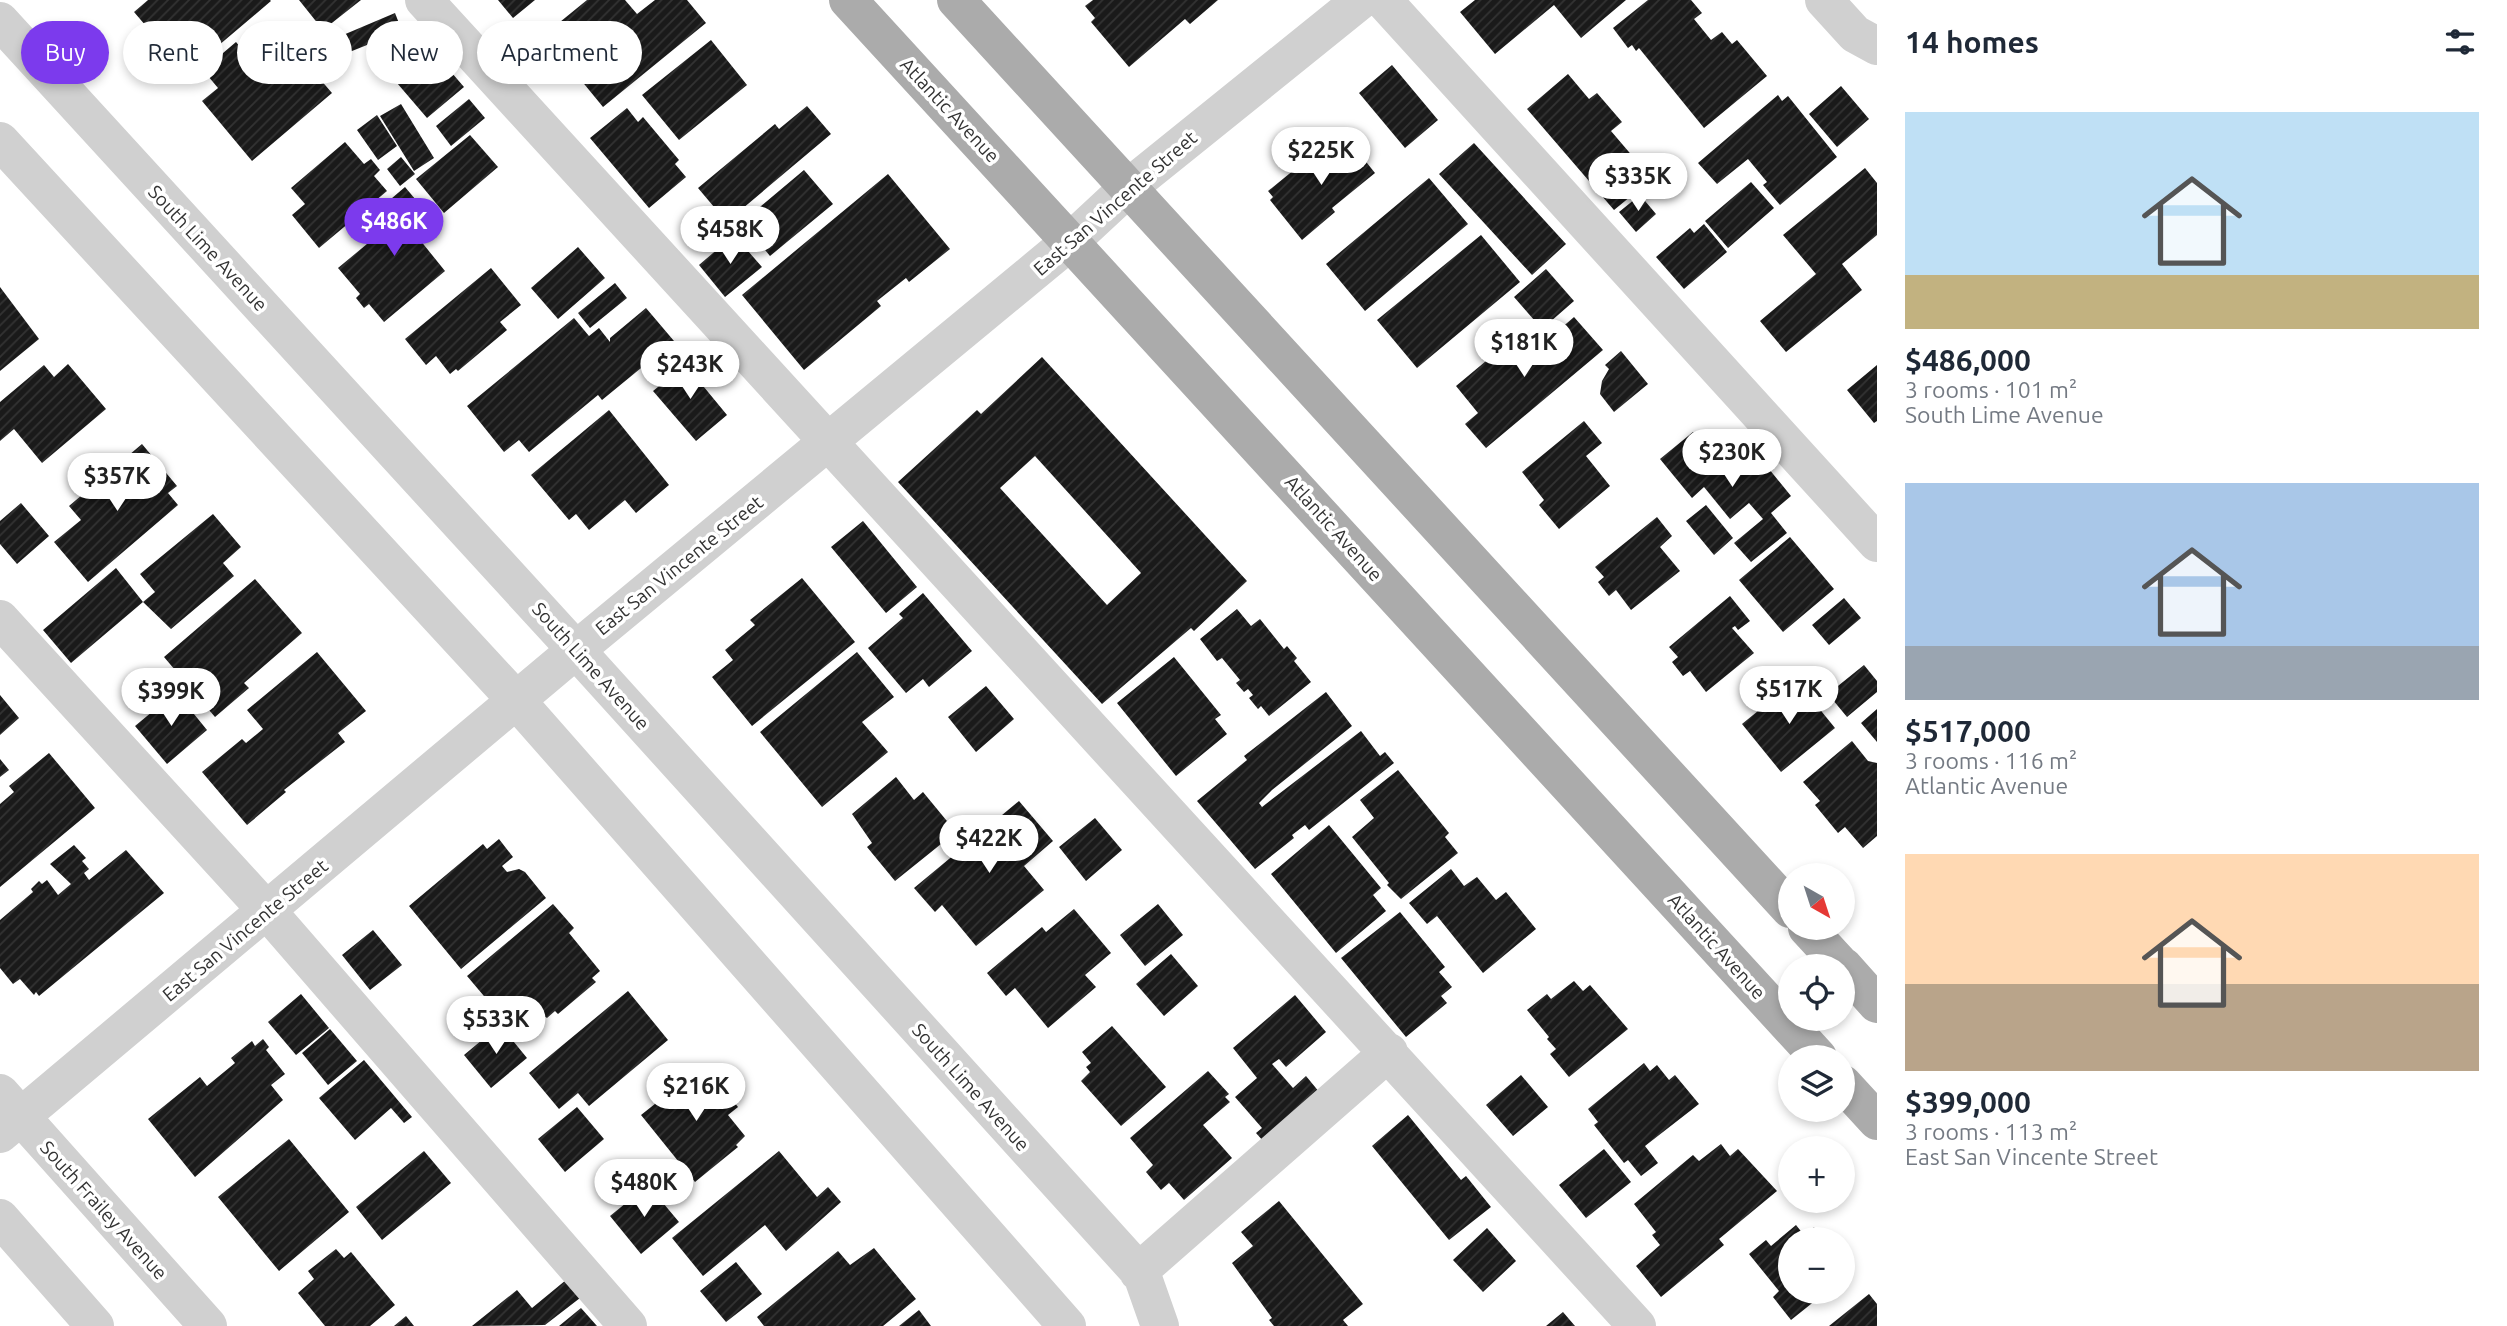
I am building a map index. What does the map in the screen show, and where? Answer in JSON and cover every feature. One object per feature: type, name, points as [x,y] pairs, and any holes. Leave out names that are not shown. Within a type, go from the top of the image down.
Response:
[{"type":"main road","name":"Atlantic Avenue","points":[[848,0],[1072,240],[1807,1045]]},
{"type":"main road","points":[[956,0],[1778,896]]},
{"type":"main road","points":[[1818,940],[1832,954]]},
{"type":"main road","points":[[1855,979],[1877,1004]]},
{"type":"main road","points":[[1855,1097],[1877,1121]]},
{"type":"street","points":[[424,0],[1637,1326]]},
{"type":"street","name":"East San Vincente Street","points":[[7,1114],[268,912],[516,700],[1072,240],[1129,187],[1361,0]]},
{"type":"street","points":[[1383,0],[1877,543]]},
{"type":"street","points":[[1824,0],[1855,34],[1877,46]]},
{"type":"street","name":"South Lime Avenue","points":[[0,21],[576,650],[1138,1272],[1160,1326]]},
{"type":"street","points":[[0,141],[516,700],[1067,1326]]},
{"type":"street","points":[[0,619],[268,912],[628,1326]]},
{"type":"street","points":[[1138,1272],[1389,1052]]},
{"type":"street","name":"South Frailey Avenue","points":[[7,1114],[208,1326]]},
{"type":"street","points":[[0,1218],[95,1326]]},
{"type":"building","points":[[148,0],[271,1],[247,21],[237,21],[237,30],[223,42],[223,21],[142,21],[134,12]]},
{"type":"building","points":[[299,0],[361,0],[334,21],[316,21]]},
{"type":"building","points":[[498,0],[535,0],[513,18]]},
{"type":"building","points":[[587,0],[625,0],[637,14],[655,0],[687,0],[706,23],[642,75],[642,21],[561,21]]},
{"type":"building","points":[[1093,0],[1218,0],[1190,24],[1185,19],[1129,67],[1091,22],[1095,18],[1085,6]]},
{"type":"building","points":[[1475,0],[1626,0],[1581,38],[1554,5],[1495,54],[1460,12]]},
{"type":"building","points":[[1648,0],[1691,0],[1702,13],[1694,19],[1711,40],[1722,32],[1732,44],[1737,40],[1767,76],[1704,128],[1639,48],[1636,51],[1632,45],[1628,48],[1613,28]]},
{"type":"building","points":[[395,13],[398,21],[376,21]]},
{"type":"building","points":[[366,25],[366,45],[352,51],[352,31]]},
{"type":"building","points":[[711,40],[747,85],[679,140],[642,95]]},
{"type":"building","points":[[237,43],[237,84],[324,84],[332,93],[252,161],[202,101],[218,88],[215,84],[223,84],[223,53]]},
{"type":"building","points":[[1392,65],[1438,120],[1405,148],[1359,93]]},
{"type":"building","points":[[1568,74],[1589,99],[1597,93],[1622,122],[1611,131],[1652,179],[1614,210],[1527,109]]},
{"type":"building","points":[[398,84],[461,84],[464,87],[427,118]]},
{"type":"building","points":[[584,84],[631,84],[603,107]]},
{"type":"building","points":[[1841,86],[1869,119],[1837,147],[1809,114]]},
{"type":"building","points":[[1778,95],[1782,101],[1788,96],[1837,157],[1780,205],[1763,185],[1767,182],[1748,159],[1717,184],[1698,163]]},
{"type":"building","points":[[469,99],[485,118],[451,146],[436,126]]},
{"type":"building","points":[[401,104],[434,158],[414,171],[380,116]]},
{"type":"building","points":[[807,106],[831,134],[717,230],[704,215],[714,207],[698,188],[775,124],[779,129]]},
{"type":"building","points":[[627,108],[638,122],[643,117],[679,160],[675,164],[686,177],[649,208],[590,138]]},
{"type":"building","points":[[377,115],[397,146],[378,160],[357,130]]},
{"type":"building","points":[[1358,132],[1368,145],[1359,153],[1375,173],[1332,208],[1335,212],[1302,240],[1270,200],[1273,197],[1268,191],[1300,165],[1307,173]]},
{"type":"building","points":[[470,135],[498,167],[444,213],[416,179]]},
{"type":"building","points":[[345,142],[364,164],[371,159],[380,170],[374,176],[387,191],[319,248],[292,215],[305,204],[291,188]]},
{"type":"building","points":[[1474,143],[1566,244],[1532,275],[1439,174]]},
{"type":"building","points":[[401,157],[415,174],[400,186],[387,169]]},
{"type":"building","points":[[1865,168],[1877,183],[1877,235],[1842,264],[1862,290],[1786,352],[1760,321],[1816,274],[1783,235]]},
{"type":"building","points":[[804,170],[833,204],[770,256],[742,222]]},
{"type":"building","points":[[888,174],[950,249],[909,282],[906,278],[877,301],[881,306],[804,370],[742,295]]},
{"type":"building","points":[[1429,178],[1468,224],[1365,311],[1326,264]]},
{"type":"building","points":[[1751,182],[1774,208],[1728,248],[1705,221]]},
{"type":"building","points":[[405,187],[437,225],[420,240],[445,271],[384,322],[369,304],[364,308],[356,298],[360,294],[338,268],[373,239],[371,236],[381,228],[371,216]]},
{"type":"building","points":[[1640,195],[1656,214],[1636,232],[1619,212]]},
{"type":"building","points":[[1704,224],[1727,252],[1684,289],[1656,257],[1690,228],[1694,233]]},
{"type":"building","points":[[734,235],[762,267],[725,297],[699,265]]},
{"type":"building","points":[[1481,235],[1520,282],[1417,368],[1377,320]]},
{"type":"building","points":[[578,247],[605,278],[558,319],[531,288]]},
{"type":"building","points":[[491,268],[521,305],[500,322],[507,330],[458,371],[456,369],[450,374],[436,356],[426,365],[405,339]]},
{"type":"building","points":[[1546,269],[1574,301],[1542,329],[1514,297]]},
{"type":"building","points":[[615,283],[627,298],[590,328],[578,313]]},
{"type":"building","points":[[0,287],[39,339],[0,371]]},
{"type":"building","points":[[646,308],[674,341],[602,400],[598,395],[529,452],[519,440],[504,452],[467,406],[574,318],[589,336],[599,328],[610,342],[610,338]]},
{"type":"building","points":[[1574,317],[1603,350],[1486,448],[1465,424],[1478,413],[1456,386],[1510,341],[1516,348],[1522,342],[1531,354]]},
{"type":"building","points":[[1621,351],[1648,384],[1614,412],[1600,394],[1602,381],[1609,369],[1605,365]]},
{"type":"building","points":[[1042,357],[1247,581],[1194,631],[1191,628],[1102,704],[898,482],[977,410],[981,414]],"holes":[[[1035,456],[1141,573],[1107,605],[1000,488]]]},
{"type":"building","points":[[690,361],[704,377],[699,381],[727,415],[696,441],[653,391]]},
{"type":"building","points":[[68,364],[106,409],[42,463],[14,429],[0,441],[0,402],[44,365],[54,377]]},
{"type":"building","points":[[1877,365],[1877,421],[1874,423],[1847,390]]},
{"type":"building","points":[[609,410],[669,485],[636,513],[625,500],[589,530],[576,514],[569,520],[531,475]]},
{"type":"building","points":[[1584,421],[1602,443],[1586,456],[1610,486],[1559,529],[1539,505],[1544,500],[1522,472]]},
{"type":"building","points":[[1693,432],[1724,469],[1751,447],[1791,496],[1771,513],[1787,533],[1751,562],[1734,543],[1763,519],[1749,503],[1730,519],[1704,487],[1692,498],[1660,459]]},
{"type":"building","points":[[142,444],[177,486],[168,493],[178,505],[88,582],[54,542],[81,520],[69,506]]},
{"type":"building","points":[[21,503],[49,536],[17,564],[0,544],[0,521]]},
{"type":"building","points":[[1706,505],[1733,538],[1714,555],[1686,521]]},
{"type":"building","points":[[213,514],[241,547],[223,563],[234,576],[171,629],[143,602],[155,592],[140,574]]},
{"type":"building","points":[[1657,517],[1672,536],[1660,547],[1680,571],[1631,610],[1616,590],[1609,596],[1598,582],[1604,577],[1595,567]]},
{"type":"building","points":[[863,521],[917,587],[886,613],[831,547]]},
{"type":"building","points":[[1790,537],[1834,589],[1783,632],[1739,580]]},
{"type":"building","points":[[116,568],[143,602],[71,663],[43,630]]},
{"type":"building","points":[[802,578],[855,642],[752,726],[712,677],[733,660],[725,650],[755,625],[750,620]]},
{"type":"building","points":[[255,579],[302,633],[244,683],[249,688],[215,717],[164,657]]},
{"type":"building","points":[[923,593],[972,651],[929,687],[923,679],[906,693],[868,648],[903,618],[899,614]]},
{"type":"building","points":[[1730,596],[1750,621],[1738,630],[1735,626],[1732,628],[1754,653],[1706,692],[1690,671],[1683,676],[1672,662],[1678,657],[1669,647]]},
{"type":"building","points":[[1844,598],[1861,618],[1829,645],[1812,625]]},
{"type":"building","points":[[1237,609],[1251,626],[1260,619],[1284,649],[1287,646],[1297,658],[1294,661],[1311,682],[1269,716],[1261,706],[1258,709],[1249,698],[1253,695],[1248,689],[1244,692],[1236,683],[1240,680],[1222,658],[1217,661],[1200,639]]},
{"type":"building","points":[[317,652],[366,711],[338,733],[345,742],[284,790],[286,792],[247,825],[202,772],[242,739],[246,743],[263,729],[247,710]]},
{"type":"building","points":[[857,652],[894,697],[862,722],[888,752],[822,807],[760,732]]},
{"type":"building","points":[[1174,657],[1221,715],[1215,719],[1227,734],[1176,776],[1117,703]]},
{"type":"building","points":[[1864,665],[1877,681],[1877,692],[1847,717],[1828,694]]},
{"type":"building","points":[[1796,680],[1835,728],[1781,772],[1742,724]]},
{"type":"building","points":[[986,686],[1014,719],[976,752],[948,717]]},
{"type":"building","points":[[176,692],[207,730],[167,764],[135,726]]},
{"type":"building","points":[[1326,692],[1352,726],[1272,790],[1259,803],[1262,807],[1361,731],[1380,756],[1385,752],[1394,763],[1309,830],[1305,825],[1292,835],[1294,838],[1255,869],[1197,801],[1247,760],[1244,756]]},
{"type":"building","points":[[0,695],[19,718],[0,735]]},
{"type":"building","points":[[1877,709],[1877,742],[1861,723]]},
{"type":"building","points":[[1852,741],[1868,761],[1877,763],[1877,836],[1863,848],[1845,827],[1838,833],[1815,805],[1820,801],[1803,782]]},
{"type":"building","points":[[49,753],[95,808],[0,887],[0,804],[14,792],[9,786]]},
{"type":"building","points":[[0,759],[9,770],[0,777]]},
{"type":"building","points":[[1398,770],[1449,833],[1445,837],[1458,853],[1401,899],[1387,885],[1389,883],[1352,837],[1374,818],[1360,800]]},
{"type":"building","points":[[896,777],[914,800],[923,792],[956,832],[895,881],[867,847],[872,843],[852,814]]},
{"type":"building","points":[[1019,801],[1053,841],[1024,866],[1044,890],[976,946],[942,905],[935,912],[914,888]]},
{"type":"building","points":[[1095,818],[1122,850],[1086,881],[1059,847]]},
{"type":"building","points":[[1329,825],[1381,888],[1373,895],[1386,911],[1336,953],[1271,874]]},
{"type":"building","points":[[499,839],[513,857],[502,866],[507,872],[519,869],[525,872],[546,898],[461,969],[409,906],[483,844],[487,849]]},
{"type":"building","points":[[74,845],[86,858],[82,861],[89,869],[84,873],[89,880],[126,850],[164,893],[39,996],[36,992],[34,995],[20,979],[13,984],[0,968],[0,920],[33,892],[31,889],[39,881],[42,884],[47,880],[58,895],[71,884],[50,864]]},
{"type":"building","points":[[1451,869],[1464,886],[1477,877],[1496,900],[1506,892],[1536,929],[1483,973],[1437,916],[1427,924],[1409,903]]},
{"type":"building","points":[[553,904],[574,928],[569,933],[600,971],[592,978],[596,982],[558,1014],[555,1011],[547,1018],[534,1009],[511,1028],[467,976]]},
{"type":"building","points":[[1158,904],[1183,935],[1145,966],[1120,935]]},
{"type":"building","points":[[1074,909],[1111,953],[1085,975],[1096,987],[1048,1028],[1015,988],[1006,996],[987,973],[1042,927],[1046,932]]},
{"type":"building","points":[[1400,912],[1445,967],[1439,972],[1452,987],[1441,996],[1447,1003],[1406,1037],[1341,958]]},
{"type":"building","points":[[373,930],[402,965],[370,990],[342,955]]},
{"type":"building","points":[[1171,954],[1198,986],[1164,1016],[1136,984]]},
{"type":"building","points":[[1574,981],[1583,991],[1590,985],[1628,1029],[1569,1077],[1550,1054],[1556,1049],[1547,1039],[1549,1037],[1527,1010],[1547,994],[1551,999]]},
{"type":"building","points":[[628,991],[668,1040],[589,1106],[578,1093],[559,1109],[529,1073]]},
{"type":"building","points":[[301,994],[329,1028],[296,1055],[268,1022]]},
{"type":"building","points":[[1295,995],[1326,1032],[1286,1067],[1279,1059],[1272,1064],[1293,1088],[1306,1076],[1320,1093],[1264,1142],[1256,1133],[1262,1128],[1235,1097],[1257,1078],[1233,1048]]},
{"type":"building","points":[[500,1025],[527,1058],[491,1088],[464,1055]]},
{"type":"building","points":[[1112,1026],[1166,1087],[1121,1126],[1081,1081],[1090,1072],[1086,1067],[1091,1063],[1082,1052]]},
{"type":"building","points":[[330,1029],[357,1061],[328,1085],[302,1053]]},
{"type":"building","points":[[263,1039],[269,1047],[266,1050],[285,1074],[271,1085],[283,1100],[195,1177],[148,1119],[200,1077],[207,1086],[235,1063],[231,1058],[252,1041],[255,1046]]},
{"type":"building","points":[[364,1060],[412,1117],[404,1123],[391,1108],[355,1140],[319,1098]]},
{"type":"building","points":[[1644,1063],[1650,1071],[1657,1065],[1669,1080],[1675,1075],[1699,1104],[1645,1146],[1658,1163],[1641,1176],[1628,1160],[1624,1163],[1594,1125],[1598,1122],[1588,1109]]},
{"type":"building","points":[[704,1065],[738,1107],[728,1115],[745,1136],[736,1145],[738,1147],[695,1182],[641,1115]]},
{"type":"building","points":[[1208,1071],[1229,1094],[1225,1097],[1230,1102],[1203,1125],[1232,1158],[1184,1200],[1169,1183],[1161,1190],[1146,1172],[1153,1165],[1130,1138]]},
{"type":"building","points":[[1521,1075],[1548,1107],[1513,1136],[1486,1105]]},
{"type":"building","points":[[577,1107],[604,1139],[565,1172],[538,1139]]},
{"type":"building","points":[[1408,1115],[1461,1180],[1466,1176],[1491,1207],[1449,1240],[1372,1146]]},
{"type":"building","points":[[289,1139],[349,1212],[279,1271],[218,1197]]},
{"type":"building","points":[[1721,1144],[1730,1156],[1738,1149],[1777,1191],[1719,1239],[1724,1245],[1661,1297],[1636,1266],[1660,1245],[1652,1235],[1656,1232],[1634,1204],[1693,1155],[1699,1161]]},
{"type":"building","points":[[1604,1149],[1631,1182],[1586,1218],[1559,1185]]},
{"type":"building","points":[[424,1151],[451,1183],[382,1240],[356,1207]]},
{"type":"building","points":[[779,1151],[817,1197],[828,1187],[841,1202],[786,1251],[765,1225],[703,1276],[672,1238]]},
{"type":"building","points":[[648,1185],[679,1222],[641,1254],[610,1216]]},
{"type":"building","points":[[1279,1201],[1363,1304],[1343,1320],[1348,1326],[1274,1326],[1269,1320],[1272,1318],[1232,1263],[1253,1246],[1241,1232]]},
{"type":"building","points":[[1487,1228],[1516,1261],[1483,1292],[1453,1260]]},
{"type":"building","points":[[1766,1240],[1771,1246],[1778,1240],[1778,1290],[1749,1254]]},
{"type":"building","points":[[874,1248],[916,1299],[883,1326],[764,1326],[757,1317],[838,1251],[850,1265]]},
{"type":"building","points":[[336,1249],[344,1258],[351,1252],[395,1305],[370,1326],[325,1326],[298,1293],[314,1279],[308,1271]]},
{"type":"building","points":[[736,1262],[762,1294],[726,1322],[700,1291]]},
{"type":"building","points":[[566,1280],[580,1298],[545,1325],[472,1326],[517,1290],[532,1308]]},
{"type":"building","points":[[1869,1294],[1877,1304],[1877,1326],[1829,1326]]},
{"type":"building","points":[[1778,1304],[1811,1304],[1791,1320]]},
{"type":"building","points":[[581,1308],[597,1326],[559,1326]]},
{"type":"building","points":[[919,1310],[931,1326],[899,1326]]},
{"type":"building","points":[[1563,1312],[1575,1326],[1546,1326]]},
{"type":"building","points":[[406,1316],[414,1326],[394,1326]]}]
